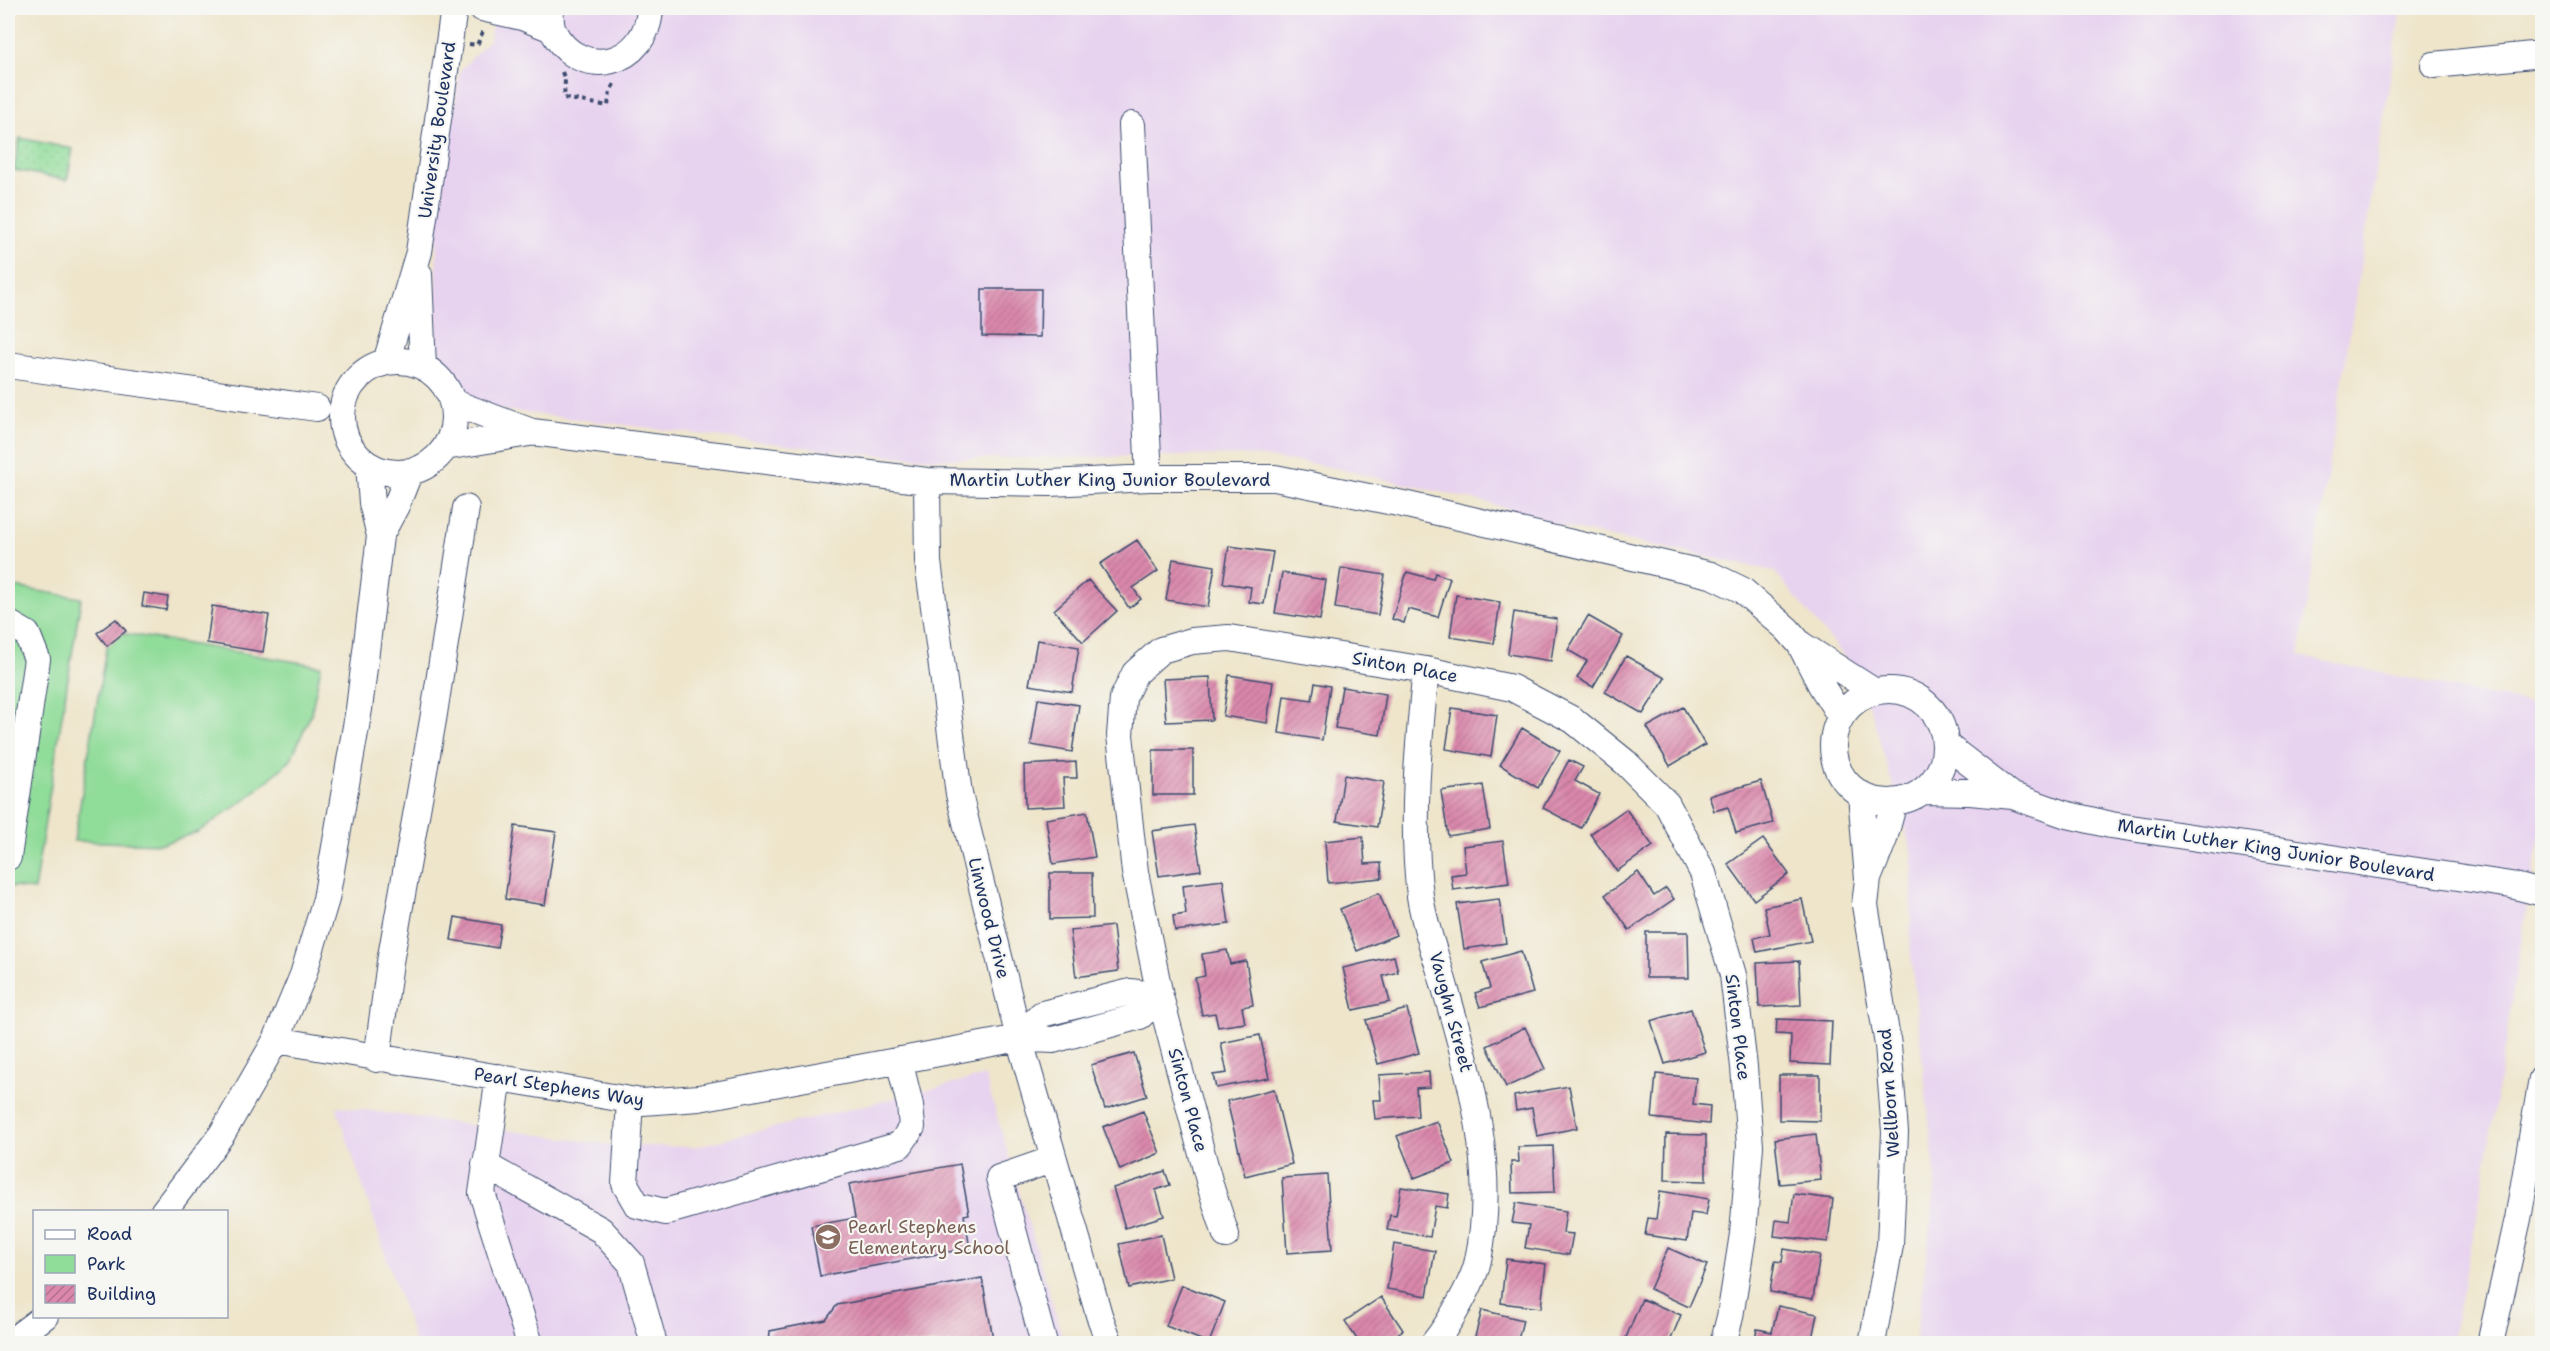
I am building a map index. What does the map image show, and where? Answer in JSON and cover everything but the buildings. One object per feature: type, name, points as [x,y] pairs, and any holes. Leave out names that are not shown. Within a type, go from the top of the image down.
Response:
[{"type":"street","name":"University Boulevard","points":[[386,362],[418,252],[454,8]]},
{"type":"street","points":[[482,8],[522,17],[551,18],[568,51],[593,62],[615,60],[635,49],[647,30],[650,8]]},
{"type":"street","points":[[2433,64],[2542,54]]},
{"type":"street","points":[[1132,125],[1149,478]]},
{"type":"street","name":"University Boulevard","points":[[418,252],[423,367]]},
{"type":"street","points":[[405,361],[423,367],[436,375],[446,387],[452,402],[454,417],[452,432],[445,447],[430,462],[410,471],[396,473],[369,465],[356,454],[347,440],[342,424],[342,408],[347,392],[357,378],[370,368],[386,362],[405,361]]},
{"type":"street","points":[[8,365],[317,408]]},
{"type":"street","name":"Martin Luther King Junior Boulevard","points":[[452,402],[532,432],[927,481],[1050,483],[1149,478],[1275,478],[1403,504],[1711,575],[1742,590],[1787,628],[1800,644],[1841,717]]},
{"type":"street","name":"Martin Luther King Junior Boulevard","points":[[445,447],[532,432]]},
{"type":"street","points":[[165,1210],[222,1134],[276,1040],[303,975],[326,899],[359,709],[380,536],[372,502],[369,465]]},
{"type":"street","points":[[380,536],[396,506],[410,471]]},
{"type":"street","name":"Linwood Drive","points":[[927,481],[928,562],[958,794],[1019,1038],[1099,1315],[1110,1344]]},
{"type":"street","points":[[377,1059],[390,962],[433,720],[466,508]]},
{"type":"street","points":[[8,623],[27,634],[37,658],[8,858]]},
{"type":"street","name":"Sinton Place","points":[[1226,1235],[1211,1188],[1160,996],[1135,872],[1120,735],[1123,698],[1135,673],[1161,650],[1192,640],[1229,638],[1426,670],[1512,687],[1573,720],[1625,762],[1667,804],[1703,873],[1733,975],[1744,1067],[1750,1146],[1743,1234],[1730,1317],[1723,1344]]},
{"type":"street","name":"Martin Luther King Junior Boulevard","points":[[1800,644],[1875,692]]},
{"type":"street","name":"Vaughn Street","points":[[1426,670],[1417,758],[1416,823],[1420,898],[1460,1038],[1480,1131],[1486,1194],[1478,1262],[1448,1326],[1433,1344]]},
{"type":"street","points":[[1875,692],[1900,692],[1923,701],[1935,713],[1943,728],[1946,745],[1943,763],[1935,779],[1922,791],[1909,798],[1894,801],[1877,800],[1861,794],[1847,783],[1838,768],[1833,751],[1834,734],[1841,717],[1856,702],[1875,692]]},
{"type":"street","name":"Martin Luther King Junior Boulevard","points":[[1946,745],[2013,796]]},
{"type":"street","name":"Martin Luther King Junior Boulevard","points":[[1922,791],[2013,796],[2064,814],[2111,825],[2511,885],[2542,893]]},
{"type":"street","points":[[1861,794],[1868,879]]},
{"type":"street","points":[[1868,879],[1884,839],[1894,801]]},
{"type":"street","name":"Wellborn Road","points":[[1868,879],[1864,906],[1888,1044],[1895,1132],[1890,1245],[1872,1344]]},
{"type":"street","name":"Pearl Stephens Way","points":[[276,1040],[377,1059],[642,1102],[699,1098],[1019,1038],[1053,1040],[1140,1016],[1160,996]]},
{"type":"street","points":[[630,1100],[626,1184],[637,1205],[665,1212],[900,1145],[912,1127],[910,1105],[899,1060]]},
{"type":"street","points":[[499,1077],[482,1193],[530,1344]]},
{"type":"street","points":[[2490,1344],[2517,1219],[2542,1079]]},
{"type":"street","points":[[1044,1344],[999,1178],[1054,1159]]},
{"type":"street","points":[[485,1166],[601,1230],[631,1263],[654,1344]]},
{"type":"street","points":[[8,1344],[44,1318]]},
{"type":"shaded area","points":[[494,8],[2401,8],[2299,656],[2542,706],[2542,823],[2476,1224],[2451,1343],[1915,1343],[1936,1183],[1910,948],[1913,855],[1871,710],[1847,660],[1774,571],[1560,526],[1489,503],[1321,465],[1246,455],[947,459],[861,454],[471,406],[445,379],[436,341],[437,220],[460,71],[490,39]]},
{"type":"shaded area","points":[[985,1076],[1064,1343],[415,1343],[336,1106],[611,1145],[694,1147]]},
{"type":"green space","points":[[20,138],[73,149],[67,180],[14,170]]},
{"type":"green space","points":[[8,586],[81,598],[34,890],[8,886]]},
{"type":"green space","points":[[109,631],[321,666],[311,714],[290,761],[246,799],[198,832],[162,844],[74,841]]},
{"type":"place","name":"Pearl Stephens Elementary School","points":[[828,1237]]}]
